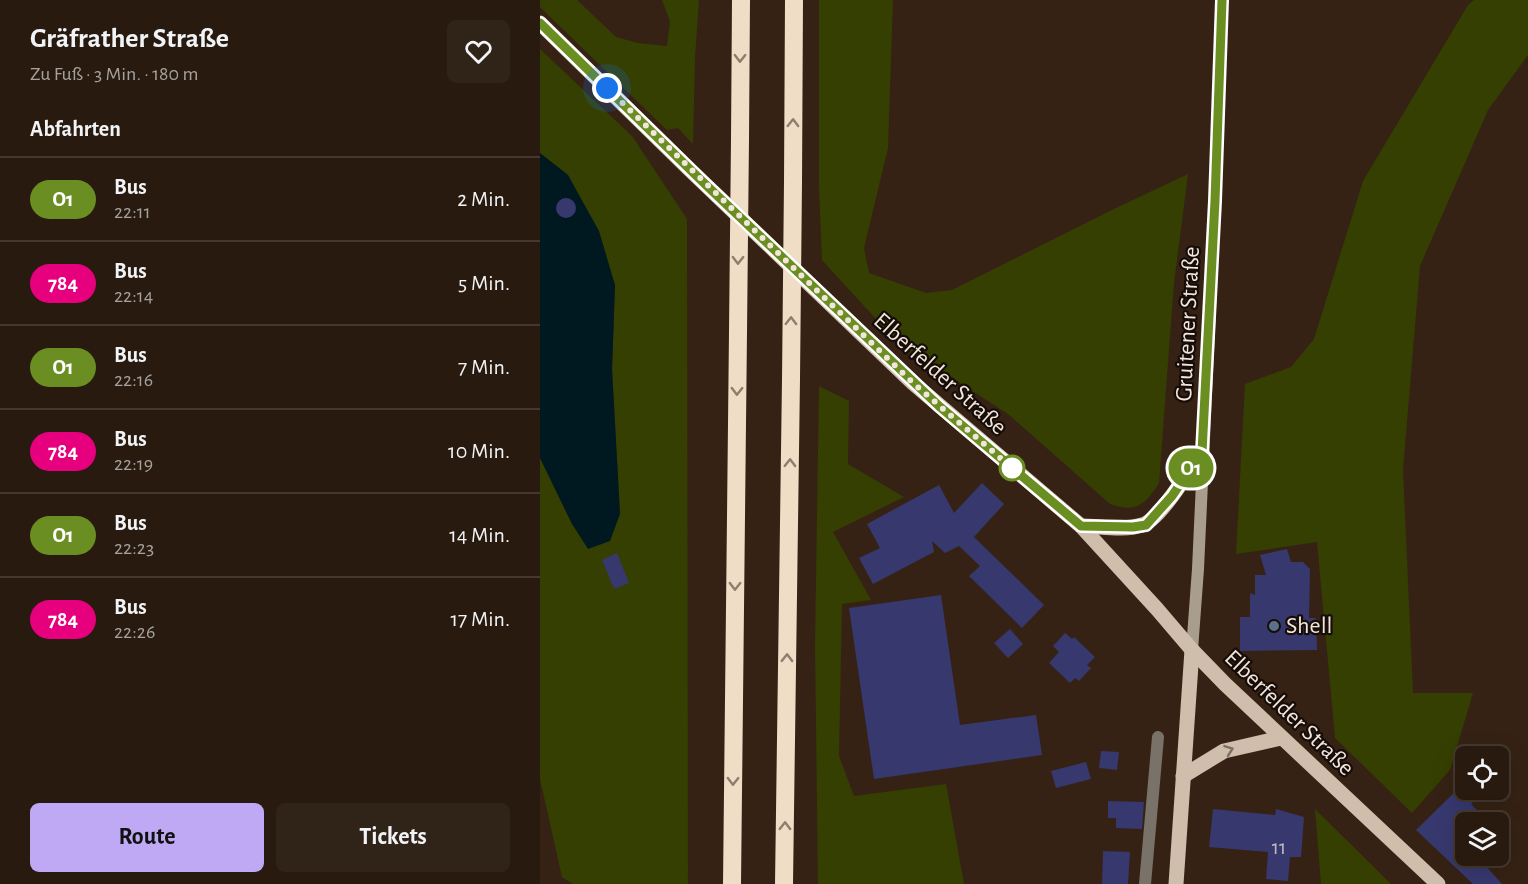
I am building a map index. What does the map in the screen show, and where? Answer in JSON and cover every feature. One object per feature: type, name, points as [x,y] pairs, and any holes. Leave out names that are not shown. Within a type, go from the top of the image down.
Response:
[{"type":"highway","points":[[732,884],[741,0]]},
{"type":"highway","points":[[784,884],[794,0]]},
{"type":"main road","name":"Gruitener Straße","points":[[1192,650],[1198,569],[1215,201],[1222,0]]},
{"type":"main road","name":"Elberfelder Straße","points":[[540,23],[913,383],[1081,526],[1192,650],[1281,738],[1438,884]]},
{"type":"main road","points":[[1081,526],[1146,525],[1172,496],[1202,452]]},
{"type":"main road","points":[[1176,884],[1192,650]]},
{"type":"main road","points":[[1183,776],[1224,751],[1281,738]]},
{"type":"street","points":[[1145,884],[1158,736]]},
{"type":"green space","points":[[540,0],[577,0],[616,37],[638,43],[667,46],[670,21],[662,0],[699,0],[693,144],[678,128],[667,130],[540,7]]},
{"type":"green space","points":[[819,0],[893,0],[888,148],[864,248],[869,273],[926,293],[952,290],[1188,174],[1174,283],[1159,483],[1144,502],[1127,508],[1110,504],[1008,414],[897,342],[822,260],[819,188]]},
{"type":"green space","points":[[1474,0],[1528,0],[1528,55],[1488,110],[1420,266],[1403,470],[1413,693],[1473,693],[1457,746],[1455,746],[1450,770],[1412,813],[1335,738],[1317,542],[1236,554],[1245,384],[1291,367],[1314,339],[1363,181],[1468,5]]},
{"type":"green space","points":[[540,49],[632,136],[687,219],[688,884],[573,884],[562,877],[540,779],[540,458],[572,524],[620,514],[612,369],[615,285],[568,175],[540,153]]},
{"type":"green space","points":[[819,386],[849,401],[848,464],[904,497],[833,532],[871,600],[842,604],[839,756],[854,796],[946,784],[964,884],[818,884],[815,645]]},
{"type":"green space","points":[[1315,809],[1391,884],[1321,884]]},
{"type":"water","points":[[540,153],[568,175],[599,231],[615,285],[612,369],[620,514],[610,541],[588,549],[572,524],[540,458]]},
{"type":"building","points":[[566,198],[573,201],[576,208],[573,215],[566,218],[559,215],[556,208],[559,201]]},
{"type":"building","points":[[982,483],[1004,504],[974,537],[1044,605],[1022,628],[969,576],[980,566],[959,546],[945,553],[932,541],[934,552],[873,584],[859,558],[880,548],[867,524],[939,485],[954,513]]},
{"type":"building","points":[[1287,549],[1291,562],[1303,562],[1310,569],[1309,618],[1316,618],[1317,650],[1240,651],[1240,617],[1250,617],[1250,593],[1255,595],[1255,575],[1266,575],[1260,555]]},
{"type":"building","points":[[617,553],[629,583],[614,589],[602,560]]},
{"type":"building","points":[[941,595],[960,725],[1036,715],[1042,755],[874,779],[849,608]]},
{"type":"building","points":[[1010,629],[1023,644],[1008,658],[994,643]]},
{"type":"building","points":[[1065,633],[1072,639],[1074,637],[1095,657],[1087,665],[1091,668],[1079,681],[1075,678],[1070,683],[1049,663],[1059,652],[1053,646]]},
{"type":"building","points":[[1101,751],[1119,752],[1117,770],[1099,768]]},
{"type":"building","points":[[1086,762],[1091,779],[1056,788],[1051,771]]},
{"type":"building","points":[[1455,792],[1455,800],[1475,800],[1471,804],[1479,812],[1455,812],[1455,866],[1486,866],[1502,884],[1473,884],[1416,830]]},
{"type":"building","points":[[1108,801],[1144,802],[1142,829],[1116,828],[1116,818],[1108,818]]},
{"type":"building","points":[[1213,809],[1275,815],[1276,809],[1304,817],[1301,857],[1290,857],[1288,881],[1266,879],[1268,852],[1209,847]]},
{"type":"building","points":[[1103,851],[1130,852],[1128,884],[1102,884]]},
{"type":"bus line","name":"O1","points":[[540,23],[705,184],[939,406],[1081,526],[1133,527],[1146,525],[1172,496],[1202,452],[1215,201],[1222,0]]},
{"type":"place","name":"Shell","points":[[1274,626]]},
{"type":"route","points":[[607,88],[913,383],[1012,468]]}]
